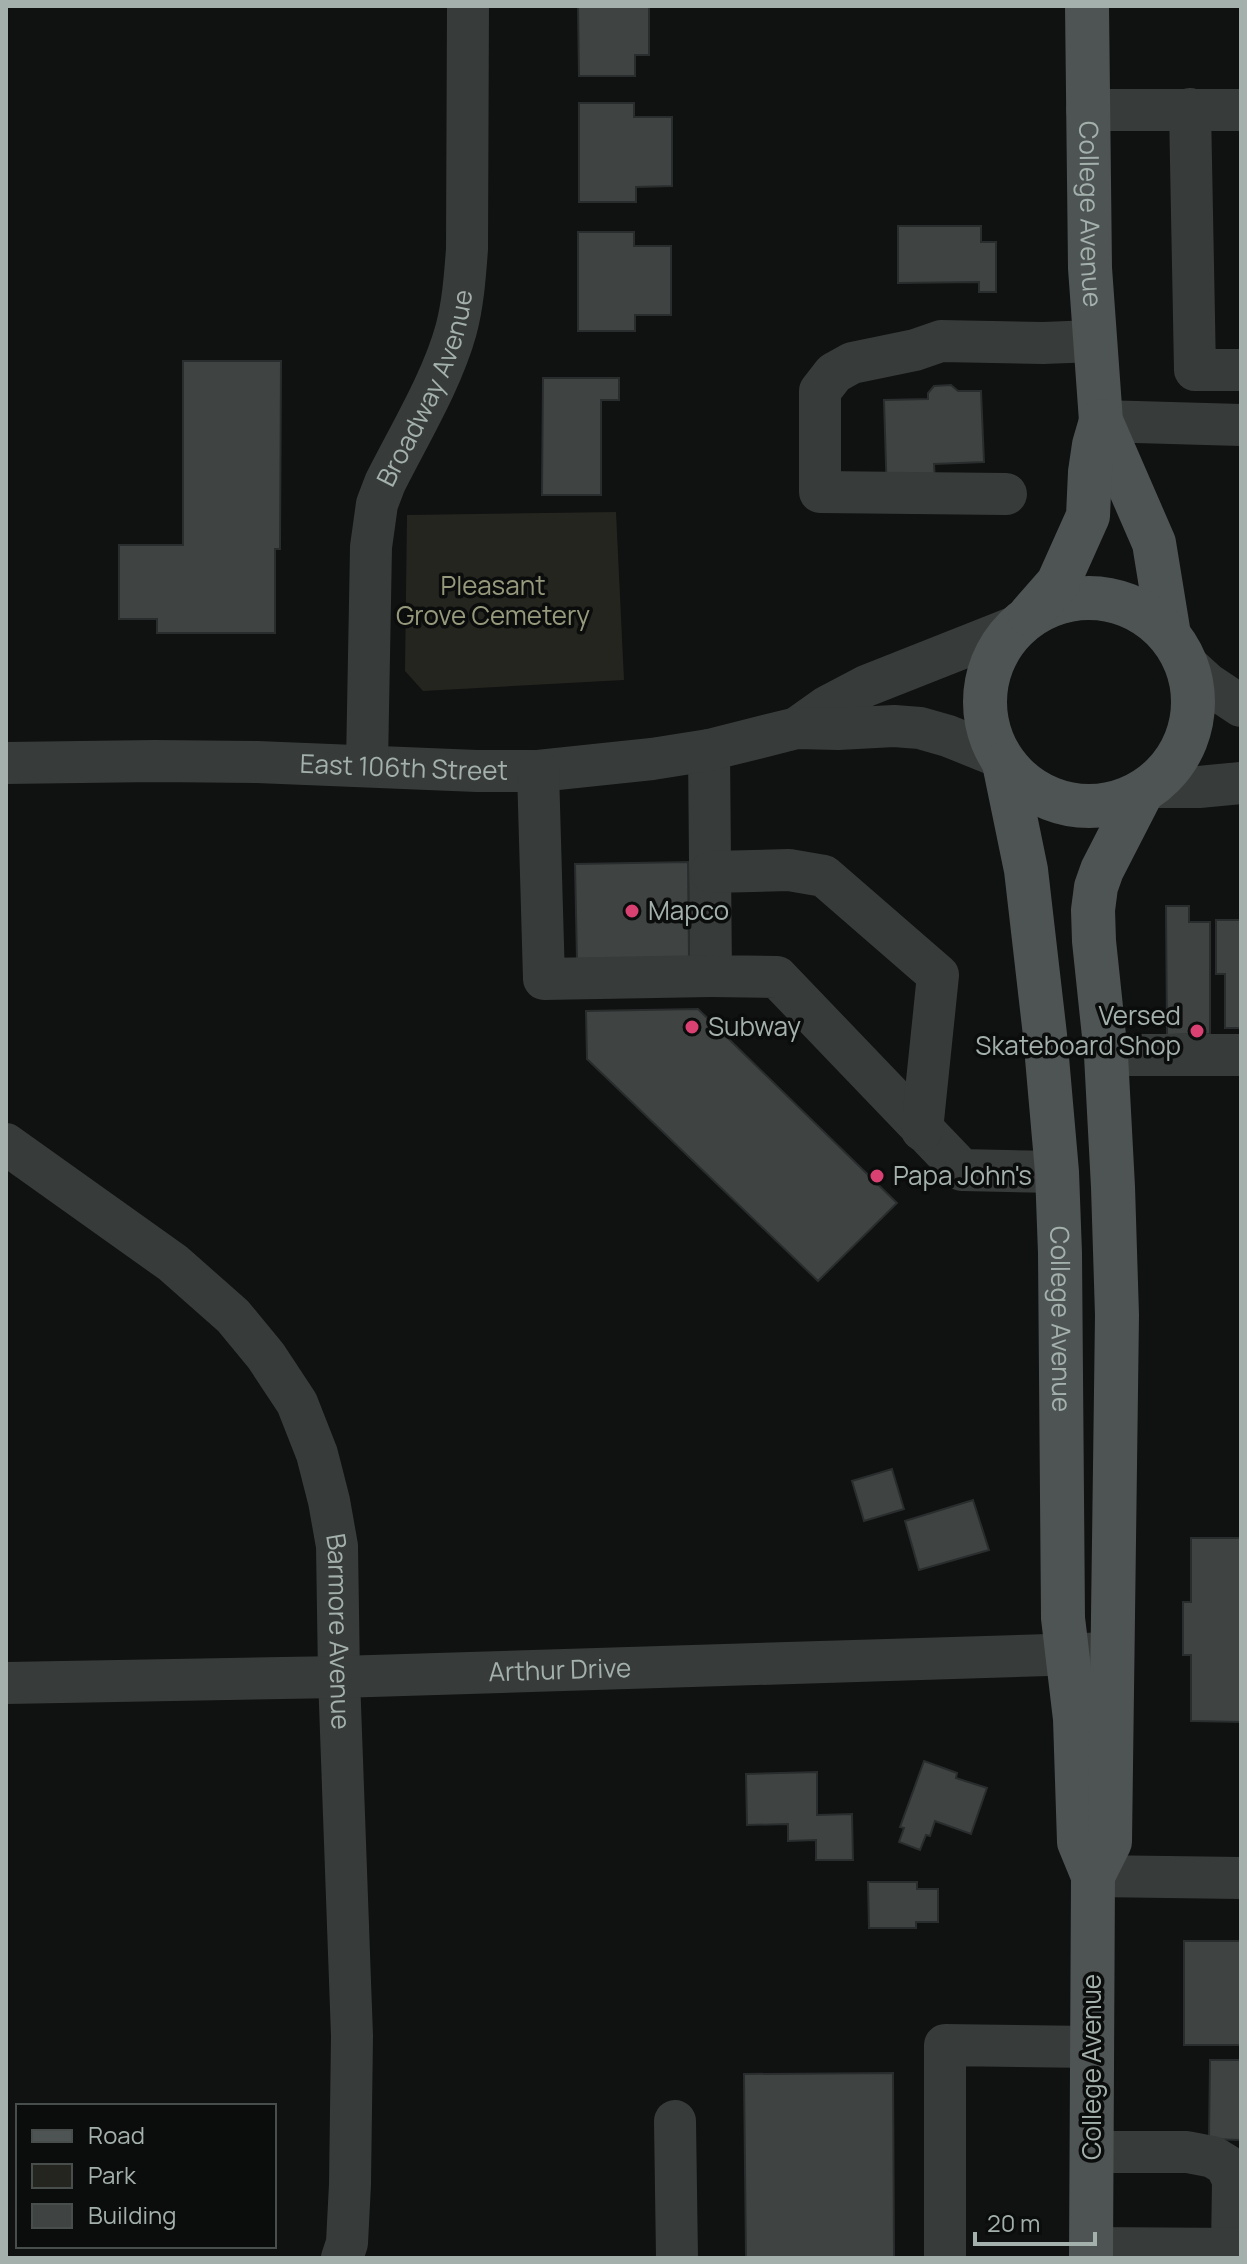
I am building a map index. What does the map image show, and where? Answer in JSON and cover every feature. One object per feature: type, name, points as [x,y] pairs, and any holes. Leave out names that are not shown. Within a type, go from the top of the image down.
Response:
[{"type":"main road","name":"College Avenue","points":[[1087,6],[1090,268],[1101,421],[1154,543],[1178,650]]},
{"type":"main road","name":"College Avenue","points":[[1023,621],[1058,583],[1088,516],[1090,472],[1101,421]]},
{"type":"main road","points":[[1088,597],[1103,599],[1132,607],[1158,623],[1178,650],[1192,684],[1191,723],[1176,759],[1146,790],[1109,804],[1088,806],[1067,803],[1029,787],[1002,760],[986,723],[985,688],[996,654],[1023,621],[1057,602],[1088,597]]},
{"type":"main road","name":"College Avenue","points":[[1002,760],[1026,870],[1057,1172],[1061,1588],[1075,1719],[1079,1842],[1093,1876],[1091,2253]]},
{"type":"main road","name":"College Avenue","points":[[1093,1876],[1110,1842],[1117,1315],[1106,1055],[1093,910],[1096,887],[1111,849],[1146,790]]},
{"type":"street","name":"Broadway Avenue","points":[[367,765],[371,547],[377,504],[447,358],[457,327],[464,283],[467,249],[468,6]]},
{"type":"street","points":[[1190,109],[1195,370],[1241,370]]},
{"type":"street","points":[[1087,110],[1241,110]]},
{"type":"street","points":[[1006,494],[820,492],[820,391],[834,373],[852,363],[915,350],[941,341],[1095,341]]},
{"type":"street","points":[[1101,421],[1241,425]]},
{"type":"street","name":"East 106th Street","points":[[797,728],[828,706],[866,686],[1023,621]]},
{"type":"street","points":[[1178,650],[1208,684],[1241,706]]},
{"type":"street","name":"East 106th Street","points":[[6,763],[155,761],[538,771],[709,750],[797,728],[894,726],[948,736],[1002,760]]},
{"type":"street","points":[[709,750],[711,976]]},
{"type":"street","points":[[538,771],[544,979],[777,977],[962,1170],[1057,1172]]},
{"type":"street","points":[[1146,790],[1241,783]]},
{"type":"street","points":[[711,872],[789,870],[824,876],[938,975],[922,1130]]},
{"type":"street","points":[[1106,1055],[1241,1055]]},
{"type":"street","name":"Barmore Avenue","points":[[6,1144],[173,1263],[233,1316],[266,1356],[297,1403],[317,1454],[337,1546],[352,2036],[350,2184],[347,2243],[342,2258]]},
{"type":"street","name":"Arthur Drive","points":[[6,1683],[339,1677],[1113,1653]]},
{"type":"street","points":[[1093,1876],[1241,1878]]},
{"type":"street","points":[[945,2258],[945,2045],[1092,2047]]},
{"type":"street","points":[[675,2121],[677,2258]]},
{"type":"street","points":[[1091,2152],[1187,2152],[1213,2157],[1226,2165],[1233,2180],[1236,2249],[1091,2253]]},
{"type":"green space","name":"Pleasant Grove Cemetery","points":[[616,512],[624,680],[423,691],[405,671],[407,515]]},
{"type":"building","points":[[578,6],[649,6],[649,55],[635,55],[635,76],[579,76]]},
{"type":"building","points":[[579,103],[634,103],[634,117],[672,117],[672,186],[636,187],[636,202],[579,202]]},
{"type":"building","points":[[898,226],[981,226],[981,242],[996,242],[996,292],[979,292],[979,282],[898,283]]},
{"type":"building","points":[[578,232],[634,232],[634,246],[671,246],[671,315],[635,315],[635,331],[578,331]]},
{"type":"building","points":[[183,361],[281,361],[280,549],[275,549],[275,633],[157,633],[157,619],[119,619],[119,545],[183,545]]},
{"type":"building","points":[[543,378],[619,378],[619,400],[601,400],[601,495],[542,495]]},
{"type":"building","points":[[951,385],[958,391],[981,391],[984,462],[934,464],[936,497],[887,498],[884,400],[928,399],[928,393],[934,386]]},
{"type":"building","name":"Mapco","points":[[688,862],[689,958],[577,960],[575,864]]},
{"type":"building","points":[[1166,906],[1189,906],[1189,922],[1210,922],[1210,1034],[1167,1035]]},
{"type":"building","points":[[1216,920],[1241,920],[1241,1028],[1225,1028],[1225,974],[1216,974]]},
{"type":"building","points":[[698,1009],[897,1203],[818,1281],[587,1059],[586,1011]]},
{"type":"building","points":[[892,1469],[904,1509],[864,1521],[852,1481]]},
{"type":"building","points":[[973,1500],[989,1550],[919,1570],[905,1521]]},
{"type":"building","points":[[1191,1538],[1241,1538],[1241,1722],[1191,1721],[1191,1655],[1183,1655],[1183,1602],[1191,1602]]},
{"type":"building","points":[[924,1761],[957,1773],[956,1778],[987,1788],[971,1834],[935,1821],[930,1836],[926,1835],[920,1850],[899,1842],[904,1828],[900,1827]]},
{"type":"building","points":[[817,1772],[817,1815],[852,1814],[853,1860],[816,1860],[816,1840],[788,1841],[788,1824],[747,1825],[746,1774]]},
{"type":"building","points":[[868,1882],[917,1882],[917,1889],[938,1889],[938,1922],[916,1922],[916,1928],[869,1928]]},
{"type":"building","points":[[1184,1941],[1241,1941],[1241,2045],[1184,2045]]},
{"type":"building","points":[[1210,2060],[1241,2060],[1241,2140],[1209,2139]]},
{"type":"building","points":[[893,2073],[894,2258],[746,2258],[744,2074]]},
{"type":"place","name":"Mapco","points":[[632,911]]},
{"type":"place","name":"Subway","points":[[692,1027]]},
{"type":"place","name":"Versed Skateboard Shop","points":[[1197,1031]]},
{"type":"place","name":"Papa John's","points":[[877,1176]]}]
